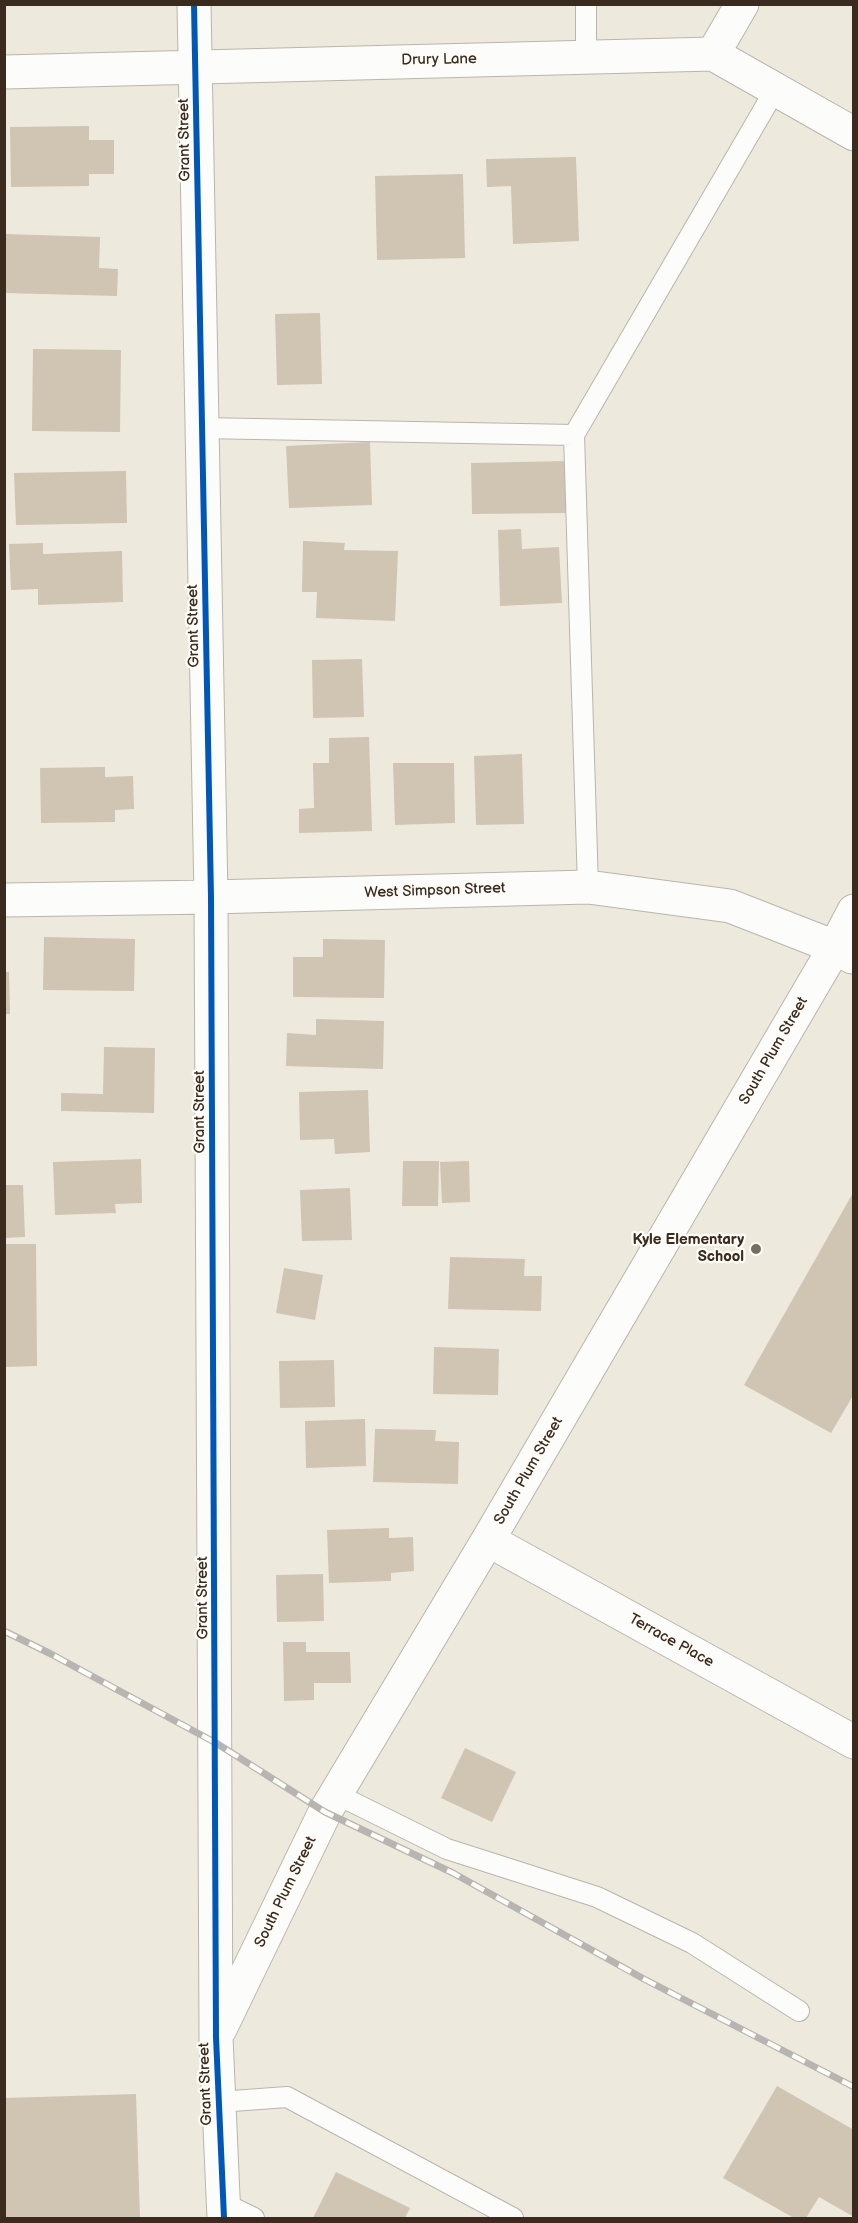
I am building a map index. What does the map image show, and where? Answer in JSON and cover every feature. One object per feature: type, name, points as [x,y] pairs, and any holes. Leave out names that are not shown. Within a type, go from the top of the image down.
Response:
[{"type":"street","name":"Grant Street","points":[[194,4],[211,897],[216,2037],[224,2211]]},
{"type":"street","points":[[742,4],[713,54],[854,134]]},
{"type":"street","name":"Drury Lane","points":[[4,72],[713,54]]},
{"type":"street","name":"West Simpson Street","points":[[4,900],[588,887],[730,906],[844,952]]},
{"type":"street","name":"South Plum Street","points":[[216,2037],[325,1812],[844,952],[854,911]]},
{"type":"street","name":"Terrace Place","points":[[488,1540],[854,1742]]},
{"type":"lane","points":[[586,4],[586,57]]},
{"type":"lane","points":[[588,887],[574,435],[775,90]]},
{"type":"lane","points":[[202,428],[574,435]]},
{"type":"lane","points":[[336,1794],[447,1849],[597,1897],[692,1943],[799,2011]]},
{"type":"lane","points":[[219,2102],[287,2097],[513,2218]]},
{"type":"lane","points":[[224,2211],[254,2218]]},
{"type":"building","points":[[89,126],[89,140],[114,140],[114,174],[89,174],[89,186],[11,187],[10,127]]},
{"type":"building","points":[[576,157],[579,241],[513,244],[511,186],[487,187],[486,159]]},
{"type":"building","points":[[463,174],[465,258],[377,260],[375,176]]},
{"type":"building","points":[[6,234],[100,237],[99,268],[118,269],[117,296],[4,293]]},
{"type":"building","points":[[320,313],[322,384],[277,385],[275,314]]},
{"type":"building","points":[[33,349],[121,350],[120,432],[32,431]]},
{"type":"building","points":[[370,442],[372,505],[289,508],[286,446]]},
{"type":"building","points":[[568,461],[569,513],[472,514],[471,463]]},
{"type":"building","points":[[126,471],[127,523],[16,525],[14,473]]},
{"type":"building","points":[[521,529],[522,549],[559,547],[562,603],[500,606],[498,530]]},
{"type":"building","points":[[303,541],[345,543],[344,550],[398,551],[395,621],[316,618],[317,592],[302,592]]},
{"type":"building","points":[[43,543],[43,554],[122,551],[123,602],[38,605],[38,589],[11,590],[9,544]]},
{"type":"building","points":[[362,659],[364,717],[313,718],[312,660]]},
{"type":"building","points":[[369,737],[372,831],[299,833],[299,809],[314,808],[313,763],[329,763],[329,738]]},
{"type":"building","points":[[522,754],[524,824],[476,825],[474,756]]},
{"type":"building","points":[[393,763],[454,763],[455,823],[395,825]]},
{"type":"building","points":[[105,767],[105,777],[133,776],[134,809],[115,810],[115,822],[41,823],[40,768]]},
{"type":"building","points":[[44,937],[135,939],[134,991],[43,990]]},
{"type":"building","points":[[323,939],[385,940],[384,998],[293,997],[293,957],[323,957]]},
{"type":"building","points":[[5,972],[9,972],[10,1014],[5,1014]]},
{"type":"building","points":[[316,1019],[384,1021],[383,1069],[286,1066],[287,1033],[316,1035]]},
{"type":"building","points":[[104,1047],[155,1048],[154,1113],[61,1111],[61,1093],[103,1094]]},
{"type":"building","points":[[368,1090],[370,1152],[335,1154],[334,1139],[300,1140],[299,1092]]},
{"type":"building","points":[[141,1159],[142,1203],[115,1204],[116,1213],[55,1215],[53,1162]]},
{"type":"building","points":[[403,1161],[439,1161],[438,1206],[402,1206]]},
{"type":"building","points":[[469,1161],[470,1202],[442,1203],[440,1162]]},
{"type":"building","points":[[4,1185],[23,1185],[25,1237],[4,1238]]},
{"type":"building","points":[[350,1188],[352,1240],[302,1241],[300,1190]]},
{"type":"building","points":[[854,1191],[854,1394],[831,1433],[744,1385]]},
{"type":"building","points":[[4,1244],[36,1244],[37,1366],[4,1367]]},
{"type":"building","points":[[450,1257],[525,1259],[524,1276],[542,1276],[541,1311],[448,1309]]},
{"type":"building","points":[[284,1268],[323,1275],[315,1320],[276,1313]]},
{"type":"building","points":[[434,1347],[499,1349],[498,1395],[433,1394]]},
{"type":"building","points":[[334,1360],[335,1407],[280,1408],[279,1361]]},
{"type":"building","points":[[365,1419],[366,1466],[306,1468],[305,1421]]},
{"type":"building","points":[[375,1429],[436,1430],[435,1441],[459,1442],[458,1484],[373,1482]]},
{"type":"building","points":[[389,1528],[389,1538],[413,1537],[414,1571],[391,1573],[391,1581],[329,1583],[327,1530]]},
{"type":"building","points":[[323,1574],[324,1621],[277,1622],[276,1575]]},
{"type":"building","points":[[283,1642],[306,1642],[306,1652],[350,1652],[351,1683],[314,1683],[314,1700],[284,1701]]},
{"type":"building","points":[[465,1748],[516,1772],[492,1822],[441,1798]]},
{"type":"building","points":[[777,2086],[854,2130],[854,2217],[819,2197],[806,2218],[794,2218],[723,2178]]},
{"type":"building","points":[[136,2094],[140,2218],[4,2218],[4,2098]]},
{"type":"building","points":[[336,2172],[410,2208],[405,2218],[313,2218]]},
{"type":"railway","points":[[4,1631],[216,1743],[325,1812],[453,1873],[644,1979],[854,2087]]},
{"type":"cycle path","points":[[194,4],[211,897],[216,2037],[224,2218]]},
{"type":"place","name":"Kyle Elementary School","points":[[756,1249]]}]
